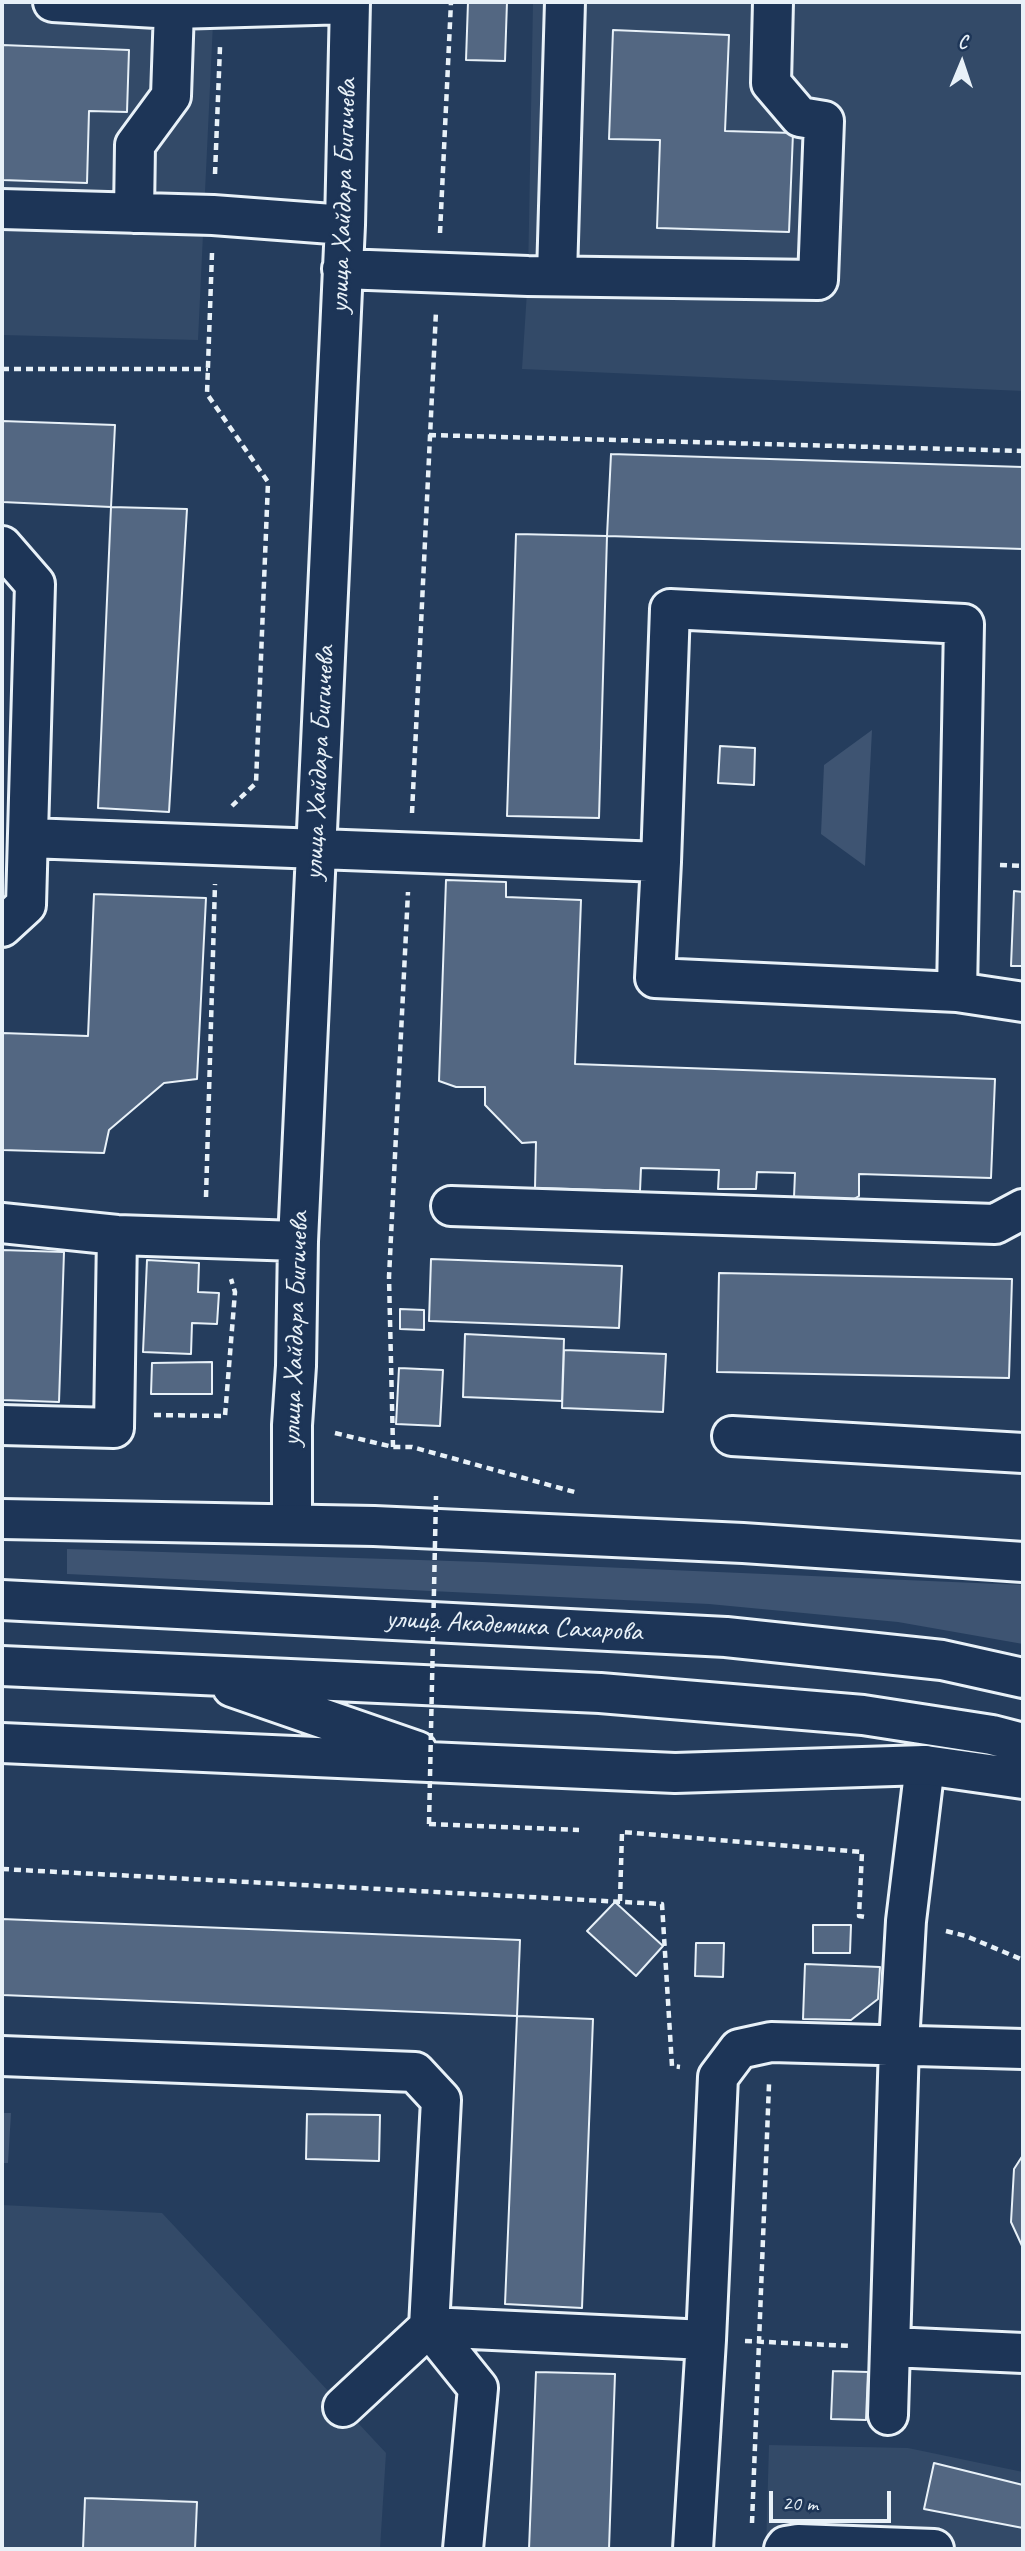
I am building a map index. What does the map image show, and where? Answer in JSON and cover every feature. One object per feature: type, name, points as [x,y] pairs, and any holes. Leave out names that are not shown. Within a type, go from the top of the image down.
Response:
[{"type":"main road","points":[[52,2],[173,9],[350,3]]},
{"type":"main road","points":[[557,275],[565,2]]},
{"type":"main road","points":[[342,269],[818,280],[824,121],[800,117],[771,83],[773,2]]},
{"type":"main road","name":"улица Хайдара Бигичева","points":[[292,1523],[298,1241],[345,225],[350,3]]},
{"type":"main road","points":[[134,213],[135,145],[171,96],[173,9]]},
{"type":"main road","points":[[2,209],[213,215],[345,225]]},
{"type":"main road","points":[[2,546],[35,584],[26,905],[2,927]]},
{"type":"main road","points":[[957,992],[964,624],[670,609],[655,978],[957,992],[1023,1003]]},
{"type":"main road","points":[[29,838],[661,862]]},
{"type":"main road","points":[[452,1206],[995,1224],[1023,1209]]},
{"type":"main road","points":[[2,1223],[117,1235],[298,1241]]},
{"type":"main road","points":[[2,1425],[114,1428],[117,1235]]},
{"type":"main road","points":[[732,1436],[1023,1453]]},
{"type":"main road","points":[[2,1519],[292,1523],[743,1543],[1023,1562]]},
{"type":"main road","name":"улица Академика Сахарова","points":[[2,1600],[726,1637],[942,1660],[1023,1678]]},
{"type":"main road","points":[[2,1666],[600,1693],[863,1715],[992,1735],[1023,1743]]},
{"type":"main road","points":[[190,1673],[457,1764]]},
{"type":"main road","points":[[2,1743],[675,1773],[925,1765],[1023,1779]]},
{"type":"main road","points":[[888,2415],[899,2044],[906,1921],[925,1765]]},
{"type":"main road","points":[[693,2549],[718,2077],[739,2049],[771,2042],[1023,2049]]},
{"type":"main road","points":[[2,2056],[415,2072],[442,2100],[429,2327],[478,2388],[463,2549]]},
{"type":"main road","points":[[343,2407],[429,2327],[706,2340]]},
{"type":"main road","points":[[891,2347],[1023,2353]]},
{"type":"main road","points":[[768,2542],[786,2546],[798,2544],[934,2549]]},
{"type":"path","points":[[393,1447],[389,1277],[451,2]]},
{"type":"path","points":[[2,369],[208,369]]},
{"type":"path","points":[[429,435],[1023,451]]},
{"type":"path","points":[[335,1433],[393,1447],[412,1447],[586,1495]]},
{"type":"path","points":[[436,1496],[429,1824],[579,1830]]},
{"type":"path","points":[[620,1901],[622,1832],[862,1852],[859,1916],[906,1921],[966,1936],[1023,1960]]},
{"type":"path","points":[[2,1869],[662,1904],[672,2066],[718,2077]]},
{"type":"path","points":[[768,2542],[761,2342],[771,2042]]},
{"type":"path","points":[[706,2340],[891,2347]]},
{"type":"shaded area","points":[[2,2],[214,2],[198,340],[2,335]]},
{"type":"shaded area","points":[[533,2],[1023,2],[1023,391],[522,369],[528,276]]},
{"type":"shaded area","points":[[872,730],[865,866],[821,834],[824,765]]},
{"type":"shaded area","points":[[67,1549],[483,1562],[1023,1585],[1023,1644],[898,1622],[709,1604],[67,1574]]},
{"type":"shaded area","points":[[2,2113],[11,2113],[8,2163],[2,2163]]},
{"type":"shaded area","points":[[2,2205],[162,2213],[386,2453],[380,2549],[2,2549]]},
{"type":"shaded area","points":[[769,2445],[908,2448],[1023,2472],[1023,2549],[766,2549]]},
{"type":"building","points":[[468,2],[507,2],[505,61],[466,60]]},
{"type":"building","points":[[613,30],[729,35],[725,131],[793,133],[789,232],[657,228],[660,140],[609,139]]},
{"type":"building","points":[[2,45],[129,50],[127,112],[89,111],[87,183],[2,180]]},
{"type":"building","points":[[2,421],[115,425],[111,507],[2,502]]},
{"type":"building","points":[[611,454],[1023,467],[1023,549],[607,536]]},
{"type":"building","points":[[111,507],[187,509],[169,812],[98,808]]},
{"type":"building","points":[[516,534],[607,536],[599,818],[507,816]]},
{"type":"building","points":[[720,746],[755,748],[754,785],[718,783]]},
{"type":"building","points":[[446,880],[506,882],[506,897],[581,900],[575,1064],[995,1079],[991,1178],[859,1174],[859,1196],[844,1205],[815,1204],[794,1197],[795,1173],[757,1172],[756,1189],[718,1189],[719,1170],[641,1168],[640,1191],[535,1188],[536,1142],[522,1143],[485,1105],[485,1087],[456,1087],[439,1081]]},
{"type":"building","points":[[1014,891],[1023,892],[1023,966],[1011,966]]},
{"type":"building","points":[[94,894],[206,898],[197,1079],[164,1083],[109,1130],[104,1153],[2,1150],[2,1033],[88,1036]]},
{"type":"building","points":[[2,1250],[64,1252],[59,1402],[2,1400]]},
{"type":"building","points":[[431,1259],[622,1266],[619,1328],[429,1321]]},
{"type":"building","points":[[147,1260],[199,1263],[198,1292],[219,1293],[217,1324],[192,1323],[191,1354],[143,1352]]},
{"type":"building","points":[[719,1273],[1012,1279],[1009,1378],[717,1372]]},
{"type":"building","points":[[400,1309],[424,1310],[424,1330],[400,1329]]},
{"type":"building","points":[[465,1334],[564,1339],[562,1401],[463,1397]]},
{"type":"building","points":[[564,1350],[666,1354],[663,1412],[562,1408]]},
{"type":"building","points":[[212,1362],[212,1394],[151,1394],[152,1363]]},
{"type":"building","points":[[399,1368],[443,1370],[440,1426],[396,1424]]},
{"type":"building","points":[[615,1902],[663,1946],[636,1976],[587,1931]]},
{"type":"building","points":[[2,1919],[520,1940],[517,2016],[2,1995]]},
{"type":"building","points":[[813,1925],[851,1925],[850,1953],[813,1953]]},
{"type":"building","points":[[696,1943],[724,1943],[723,1977],[695,1976]]},
{"type":"building","points":[[805,1964],[880,1967],[878,1999],[851,2020],[803,2019]]},
{"type":"building","points":[[517,2016],[593,2019],[582,2308],[505,2304]]},
{"type":"building","points":[[307,2114],[380,2115],[379,2161],[306,2159]]},
{"type":"building","points":[[1023,2155],[1023,2248],[1011,2222],[1014,2169]]},
{"type":"building","points":[[833,2371],[868,2372],[866,2420],[831,2419]]},
{"type":"building","points":[[536,2372],[615,2374],[609,2549],[529,2549]]},
{"type":"building","points":[[934,2463],[1023,2485],[1023,2528],[924,2509]]},
{"type":"building","points":[[85,2498],[197,2502],[195,2549],[83,2549]]}]
